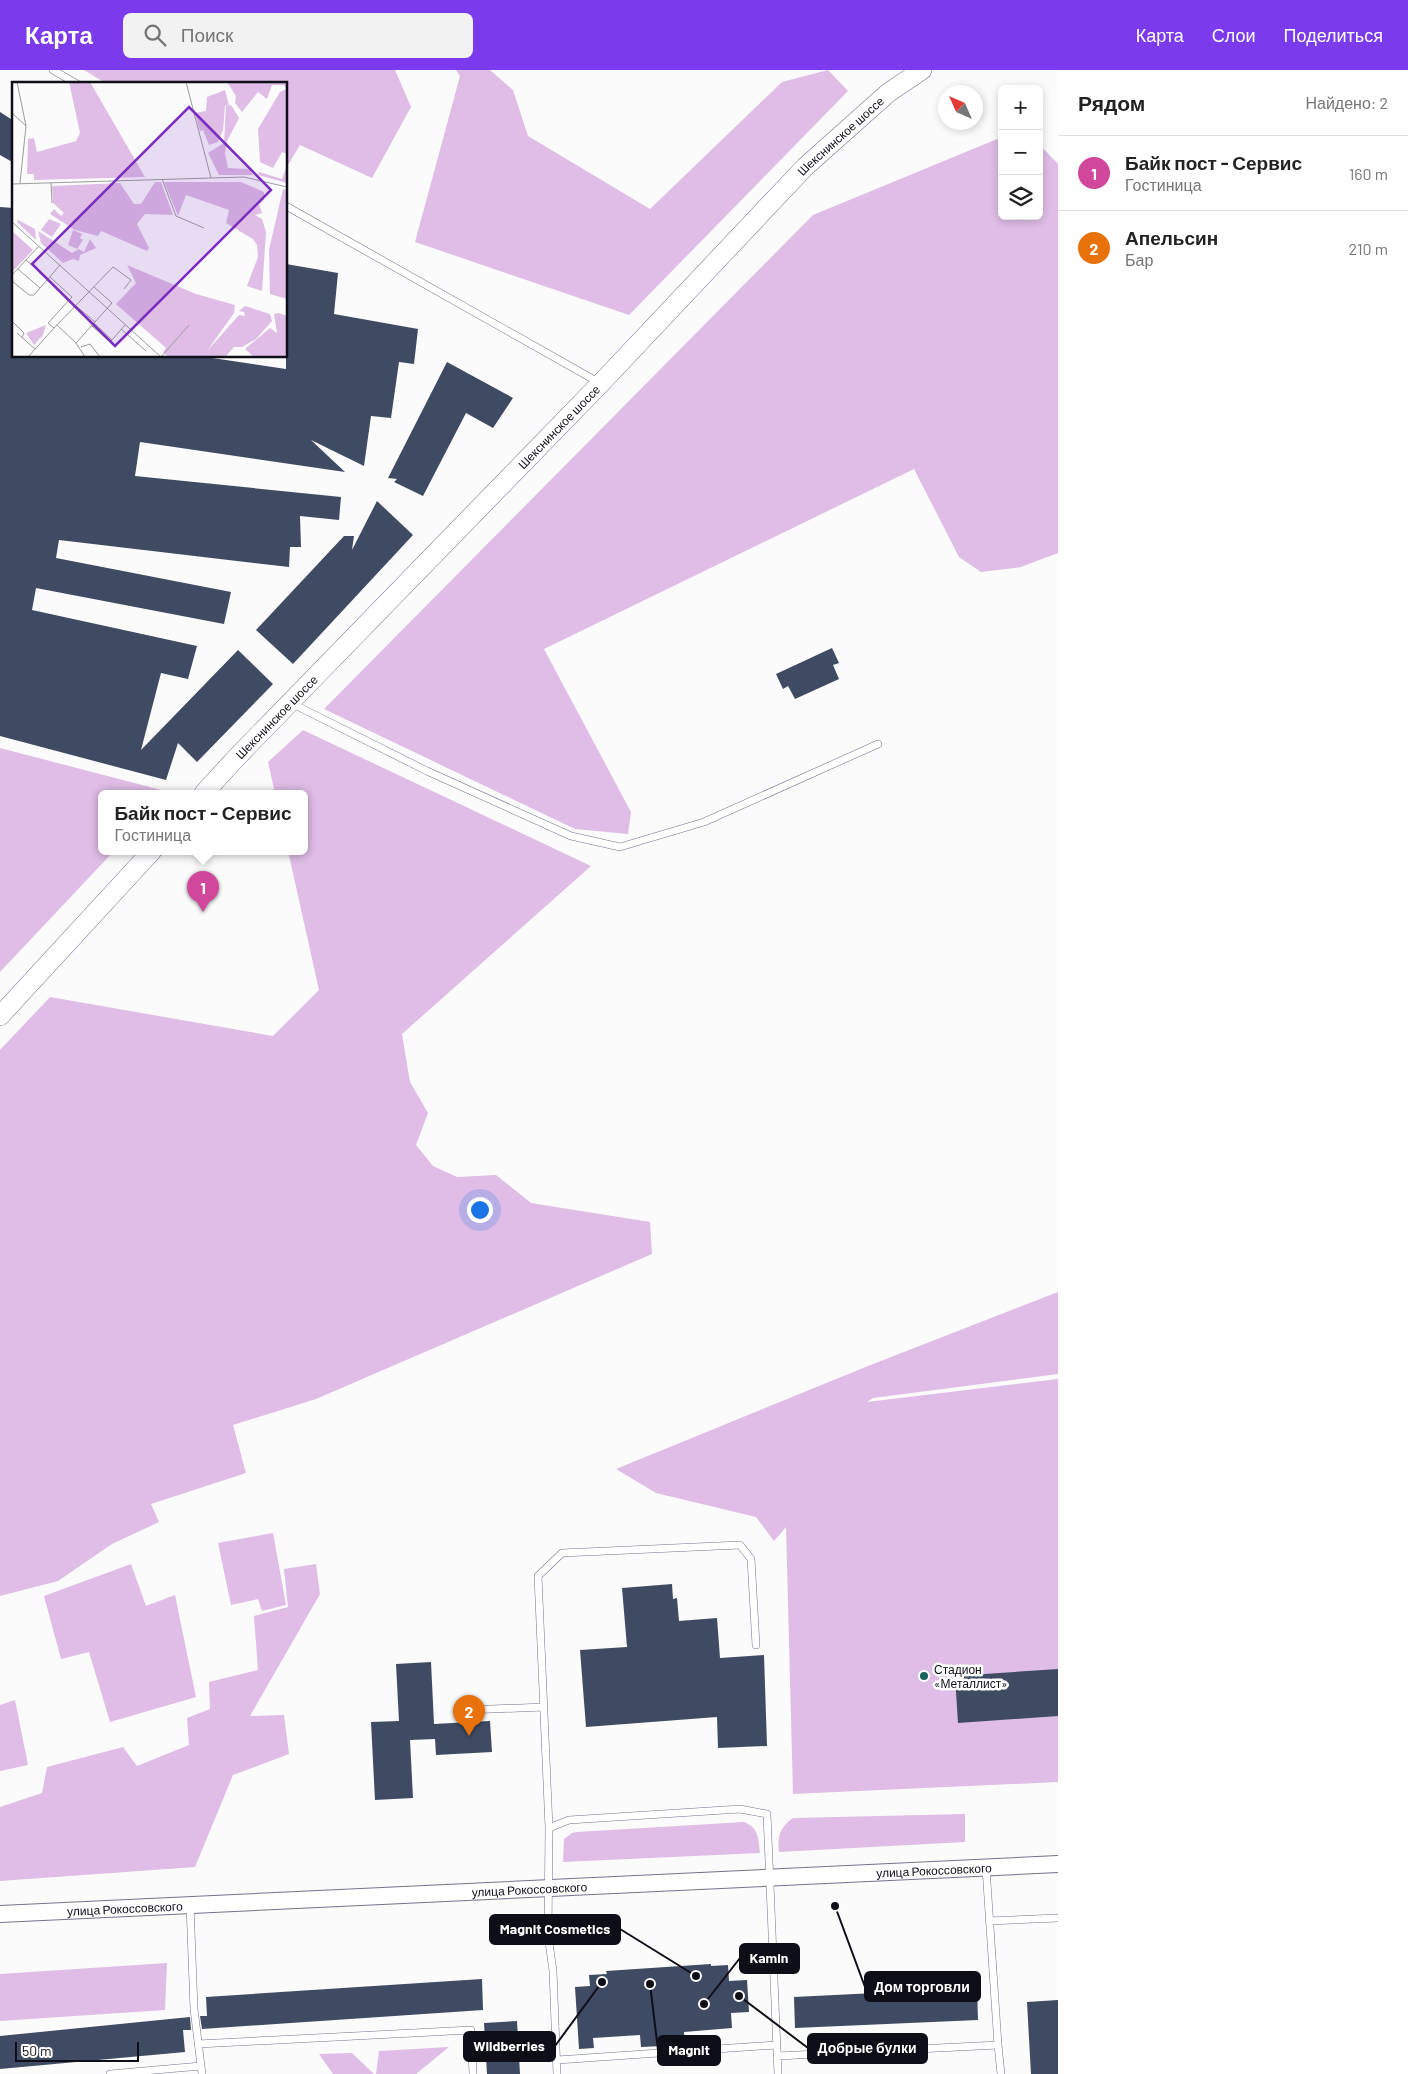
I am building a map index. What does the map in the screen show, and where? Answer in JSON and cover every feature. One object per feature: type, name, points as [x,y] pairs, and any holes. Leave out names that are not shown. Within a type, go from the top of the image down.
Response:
[{"type":"main road","name":"Шекснинское шоссе","points":[[207,790],[601,383],[805,167],[888,93],[922,70]]},
{"type":"main road","points":[[0,1016],[148,855]]},
{"type":"street","name":"улица Рокоссовского","points":[[0,1914],[1058,1864]]},
{"type":"lane","points":[[53,70],[74,82]]},
{"type":"lane","points":[[288,207],[601,383]]},
{"type":"lane","points":[[290,702],[427,771],[571,836],[620,847],[704,822],[878,744]]},
{"type":"lane","points":[[557,2074],[553,1971],[548,1935],[549,1828],[538,1576],[562,1553],[740,1545],[751,1559],[756,1645]]},
{"type":"lane","points":[[466,1710],[544,1708]]},
{"type":"lane","points":[[549,1828],[569,1820],[740,1810],[767,1814],[778,2074]]},
{"type":"lane","points":[[986,1868],[1001,2074]]},
{"type":"lane","points":[[110,2074],[202,2070],[194,2009],[190,1905]]},
{"type":"lane","points":[[989,1921],[1058,1918]]},
{"type":"lane","points":[[198,2044],[471,2030],[473,2074]]},
{"type":"lane","points":[[777,2056],[998,2045]]},
{"type":"lane","points":[[557,2060],[776,2046]]},
{"type":"shaded area","points":[[84,70],[395,70],[411,107],[372,178],[300,145],[288,165],[288,82],[104,82]]},
{"type":"shaded area","points":[[456,70],[490,70],[513,90],[528,136],[650,209],[782,82],[828,70],[848,91],[629,315],[415,242],[460,76]]},
{"type":"shaded area","points":[[998,139],[998,220],[1043,220],[1043,148],[1058,164],[1058,553],[1021,567],[981,572],[959,557],[914,469],[544,649],[631,812],[628,834],[575,829],[324,709],[813,215]]},
{"type":"shaded area","points":[[303,730],[591,866],[402,1034],[410,1082],[428,1113],[416,1145],[433,1166],[457,1177],[496,1175],[531,1203],[650,1222],[652,1254],[316,1399],[233,1425],[246,1473],[151,1504],[159,1522],[112,1544],[58,1581],[0,1596],[0,1050],[50,997],[273,1036],[319,990],[289,855],[308,855],[308,790],[274,790],[268,762]]},
{"type":"shaded area","points":[[0,748],[161,790],[98,790],[98,855],[110,855],[0,972]]},
{"type":"shaded area","name":"Стадион «Металлист»","points":[[1058,1292],[1058,1374],[873,1398],[867,1402],[1058,1379],[1058,1782],[793,1794],[786,1527],[774,1541],[756,1517],[656,1493],[616,1469],[868,1366]]},
{"type":"shaded area","points":[[273,1533],[286,1605],[262,1611],[258,1599],[231,1605],[218,1543]]},
{"type":"shaded area","points":[[131,1564],[146,1606],[175,1595],[196,1697],[110,1722],[89,1652],[61,1659],[44,1596]]},
{"type":"shaded area","points":[[316,1564],[320,1594],[250,1716],[284,1715],[289,1754],[233,1775],[195,1867],[0,1881],[0,1807],[42,1793],[47,1767],[123,1747],[137,1766],[189,1745],[187,1718],[210,1709],[209,1682],[258,1670],[254,1616],[288,1607],[284,1569]]},
{"type":"shaded area","points":[[15,1700],[28,1765],[0,1771],[0,1705]]},
{"type":"shaded area","points":[[965,1814],[965,1842],[779,1852],[780,1833],[793,1818]]},
{"type":"shaded area","points":[[744,1822],[755,1830],[760,1853],[563,1862],[564,1839],[572,1833]]},
{"type":"shaded area","points":[[167,1963],[165,2010],[0,2021],[0,1974]]},
{"type":"shaded area","points":[[449,2047],[416,2074],[376,2074],[379,2051]]},
{"type":"shaded area","points":[[352,2053],[374,2074],[333,2074],[319,2054]]},
{"type":"building","points":[[0,112],[12,120],[12,162],[0,155]]},
{"type":"building","points":[[0,207],[12,208],[12,358],[212,358],[286,369],[286,358],[288,358],[288,264],[338,273],[334,314],[418,329],[414,364],[399,362],[391,418],[371,416],[364,466],[311,440],[345,472],[140,442],[135,476],[341,497],[339,520],[300,516],[301,547],[290,547],[289,567],[59,540],[56,558],[231,592],[224,624],[36,588],[32,610],[197,646],[188,679],[161,673],[141,750],[238,650],[273,684],[197,762],[178,743],[166,780],[0,736]]},
{"type":"building","points":[[447,362],[513,398],[493,428],[466,413],[423,496],[394,482],[397,479],[388,478]]},
{"type":"building","points":[[377,501],[413,535],[293,664],[256,630],[344,536],[354,536],[352,550]]},
{"type":"building","points":[[832,648],[839,663],[833,665],[839,679],[795,699],[788,686],[783,689],[776,674]]},
{"type":"building","points":[[672,1584],[673,1599],[677,1598],[679,1621],[717,1618],[720,1658],[764,1655],[767,1746],[718,1748],[717,1717],[586,1727],[580,1650],[627,1647],[622,1588]]},
{"type":"building","points":[[431,1662],[434,1724],[490,1721],[492,1752],[436,1755],[435,1739],[410,1740],[413,1798],[375,1800],[371,1722],[399,1721],[396,1664]]},
{"type":"building","points":[[1058,1669],[1058,1716],[958,1723],[955,1676]]},
{"type":"building","points":[[711,1964],[711,1966],[728,1965],[729,1981],[747,1980],[749,2012],[731,2013],[732,2028],[684,2032],[685,2045],[641,2047],[640,2035],[593,2038],[594,2048],[579,2049],[575,1987],[590,1986],[589,1975],[607,1974],[606,1971]]},
{"type":"building","points":[[482,1979],[483,2010],[202,2029],[200,2016],[207,2016],[206,1997]]},
{"type":"building","points":[[977,1988],[978,2020],[795,2028],[794,1997]]},
{"type":"building","points":[[1058,2000],[1058,2074],[1031,2074],[1027,2002]]},
{"type":"building","points":[[190,2017],[191,2030],[183,2030],[185,2052],[0,2069],[0,2036]]},
{"type":"building","points":[[517,2021],[520,2074],[487,2074],[484,2023]]},
{"type":"place","name":"Байк пост - Сервис","points":[[203,912]]},
{"type":"place","name":"Стадион «Металлист»","points":[[924,1676]]},
{"type":"place","name":"Апельсин","points":[[469,1736]]},
{"type":"place","name":"Дом торговли","points":[[835,1906]]},
{"type":"place","name":"Magnit Cosmetics","points":[[696,1976]]},
{"type":"place","name":"Wildberries","points":[[602,1982]]},
{"type":"place","name":"Magnit","points":[[650,1984]]},
{"type":"place","name":"Добрые булки","points":[[739,1996]]},
{"type":"place","name":"Kamin","points":[[704,2004]]}]
